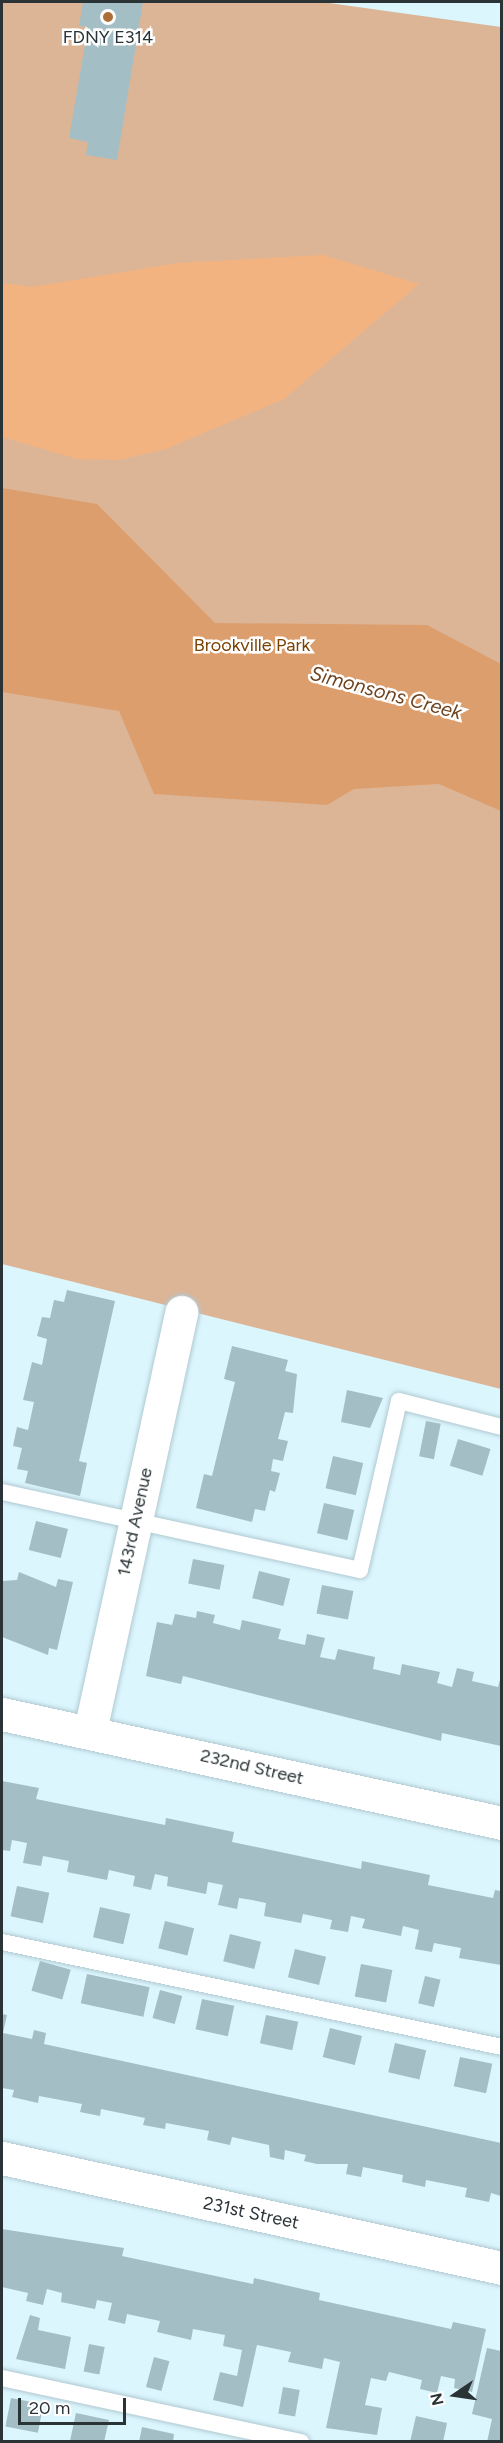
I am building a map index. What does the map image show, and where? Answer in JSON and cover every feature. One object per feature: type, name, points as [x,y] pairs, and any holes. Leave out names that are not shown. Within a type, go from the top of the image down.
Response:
[{"type":"street","name":"143rd Avenue","points":[[90,1731],[181,1312]]},
{"type":"street","name":"232nd Street","points":[[2,1714],[90,1731],[501,1823]]},
{"type":"street","name":"231st Street","points":[[2,2158],[501,2268]]},
{"type":"lane","points":[[2,1492],[360,1570],[399,1401],[501,1427]]},
{"type":"lane","points":[[2,1942],[501,2047]]},
{"type":"lane","points":[[2,2378],[301,2442]]},
{"type":"green space","name":"Brookville Park","points":[[2,2],[322,2],[501,27],[501,1389],[2,1264]]},
{"type":"shaded area","points":[[323,255],[419,284],[284,399],[166,449],[120,460],[77,459],[2,437],[2,283],[32,287],[177,263]]},
{"type":"water","name":"Simonsons Creek","points":[[2,488],[97,504],[215,623],[427,625],[501,664],[501,811],[439,784],[354,789],[327,805],[154,794],[119,711],[2,692]]},
{"type":"building","points":[[83,2],[143,2],[117,160],[86,155],[88,142],[69,138],[88,27],[79,26]]},
{"type":"building","points":[[67,1290],[115,1301],[79,1461],[87,1463],[80,1496],[25,1483],[28,1471],[17,1469],[22,1448],[13,1446],[17,1427],[28,1430],[34,1402],[23,1400],[32,1362],[42,1365],[47,1339],[37,1336],[42,1317],[50,1318],[54,1300],[64,1302]]},
{"type":"building","points":[[232,1346],[288,1360],[285,1371],[297,1374],[293,1413],[285,1412],[278,1439],[288,1441],[283,1461],[273,1459],[271,1471],[280,1473],[275,1492],[270,1490],[265,1511],[255,1509],[252,1522],[196,1508],[204,1474],[212,1476],[235,1382],[224,1379]]},
{"type":"building","points":[[347,1390],[383,1398],[370,1428],[341,1422]]},
{"type":"building","points":[[426,1421],[441,1424],[434,1459],[419,1456]]},
{"type":"building","points":[[458,1439],[491,1449],[482,1476],[450,1466]]},
{"type":"building","points":[[333,1456],[363,1463],[356,1495],[326,1488]]},
{"type":"building","points":[[324,1503],[354,1510],[347,1540],[317,1533]]},
{"type":"building","points":[[36,1521],[68,1529],[61,1558],[29,1550]]},
{"type":"building","points":[[193,1559],[224,1565],[220,1590],[188,1584]]},
{"type":"building","points":[[259,1571],[290,1579],[283,1606],[252,1598]]},
{"type":"building","points":[[19,1572],[56,1587],[58,1579],[73,1582],[57,1650],[49,1648],[48,1655],[2,1637],[2,1581],[17,1580]]},
{"type":"building","points":[[322,1585],[353,1591],[348,1620],[316,1613]]},
{"type":"building","points":[[197,1611],[215,1615],[213,1623],[240,1630],[242,1620],[281,1629],[278,1639],[305,1645],[307,1634],[325,1638],[320,1657],[335,1660],[338,1649],[375,1657],[373,1669],[400,1675],[402,1664],[440,1672],[437,1683],[452,1687],[457,1668],[474,1672],[472,1681],[498,1687],[501,1676],[501,1746],[442,1733],[441,1741],[183,1676],[181,1684],[146,1676],[157,1622],[172,1625],[175,1614],[196,1618]]},
{"type":"building","points":[[2,1781],[39,1788],[36,1799],[165,1825],[166,1818],[234,1832],[232,1842],[361,1869],[362,1861],[430,1875],[428,1885],[493,1898],[495,1890],[501,1891],[501,1965],[459,1958],[461,1948],[434,1943],[432,1952],[415,1949],[419,1930],[403,1926],[401,1936],[362,1928],[365,1919],[351,1916],[348,1932],[330,1929],[332,1920],[303,1914],[301,1923],[264,1916],[266,1903],[252,1900],[239,1898],[237,1909],[218,1905],[223,1885],[208,1882],[206,1894],[167,1886],[168,1877],[155,1874],[151,1890],[133,1886],[135,1876],[109,1870],[107,1880],[67,1872],[69,1861],[43,1856],[41,1866],[23,1863],[27,1843],[12,1840],[10,1851],[2,1850]]},
{"type":"building","points":[[17,1886],[49,1893],[43,1923],[11,1916]]},
{"type":"building","points":[[100,1907],[130,1914],[123,1944],[93,1937]]},
{"type":"building","points":[[165,1921],[194,1928],[187,1955],[158,1948]]},
{"type":"building","points":[[230,1934],[261,1942],[254,1969],[223,1961]]},
{"type":"building","points":[[295,1949],[326,1957],[319,1985],[288,1977]]},
{"type":"building","points":[[40,1961],[71,1970],[62,2000],[31,1991]]},
{"type":"building","points":[[361,1964],[392,1970],[386,2002],[355,1996]]},
{"type":"building","points":[[87,1974],[150,1987],[143,2017],[81,2003]]},
{"type":"building","points":[[425,1976],[441,1980],[434,2007],[418,2003]]},
{"type":"building","points":[[160,1990],[182,1996],[175,2024],[152,2018]]},
{"type":"building","points":[[202,1999],[234,2006],[228,2036],[196,2029]]},
{"type":"building","points":[[2,2014],[7,2015],[3,2033],[32,2039],[34,2030],[46,2033],[44,2044],[501,2143],[501,2196],[491,2193],[489,2202],[465,2197],[467,2188],[426,2180],[425,2187],[402,2182],[403,2175],[363,2167],[361,2177],[346,2174],[348,2164],[317,2164],[304,2161],[306,2155],[285,2150],[284,2160],[270,2157],[269,2145],[232,2137],[230,2145],[207,2140],[209,2131],[166,2123],[165,2129],[143,2125],[145,2118],[101,2109],[100,2116],[80,2112],[82,2104],[39,2096],[38,2103],[12,2097],[14,2090],[2,2088]]},
{"type":"building","points":[[266,2015],[298,2022],[292,2050],[260,2043]]},
{"type":"building","points":[[330,2028],[362,2036],[355,2065],[323,2057]]},
{"type":"building","points":[[395,2043],[426,2050],[419,2079],[388,2072]]},
{"type":"building","points":[[460,2057],[492,2064],[486,2093],[454,2086]]},
{"type":"building","points":[[2,2229],[124,2248],[122,2256],[253,2284],[254,2278],[320,2293],[319,2300],[451,2329],[453,2322],[486,2329],[472,2392],[454,2388],[455,2379],[441,2376],[437,2393],[420,2389],[422,2380],[389,2372],[386,2381],[371,2378],[365,2405],[382,2408],[377,2435],[326,2428],[340,2362],[324,2358],[322,2369],[288,2362],[291,2352],[257,2345],[243,2407],[213,2400],[220,2372],[237,2376],[242,2350],[223,2346],[225,2335],[193,2329],[191,2340],[157,2332],[160,2321],[127,2314],[125,2324],[108,2320],[112,2303],[97,2300],[95,2309],[61,2302],[62,2293],[47,2289],[43,2305],[26,2301],[28,2293],[2,2287]]},
{"type":"building","points":[[30,2315],[40,2318],[38,2330],[71,2337],[65,2369],[16,2359]]},
{"type":"building","points":[[89,2344],[105,2347],[99,2375],[84,2371]]},
{"type":"building","points":[[487,2348],[501,2351],[501,2442],[487,2442],[492,2419],[472,2414]]},
{"type":"building","points":[[154,2357],[169,2361],[161,2391],[146,2387]]},
{"type":"building","points":[[283,2387],[300,2390],[295,2417],[278,2414]]},
{"type":"building","points":[[11,2398],[43,2404],[38,2433],[5,2426]]},
{"type":"building","points":[[76,2413],[109,2420],[104,2442],[70,2441]]},
{"type":"building","points":[[416,2416],[447,2423],[443,2442],[410,2442]]},
{"type":"building","points":[[142,2427],[174,2434],[173,2442],[139,2442]]},
{"type":"place","name":"FDNY E314","points":[[108,17]]}]
